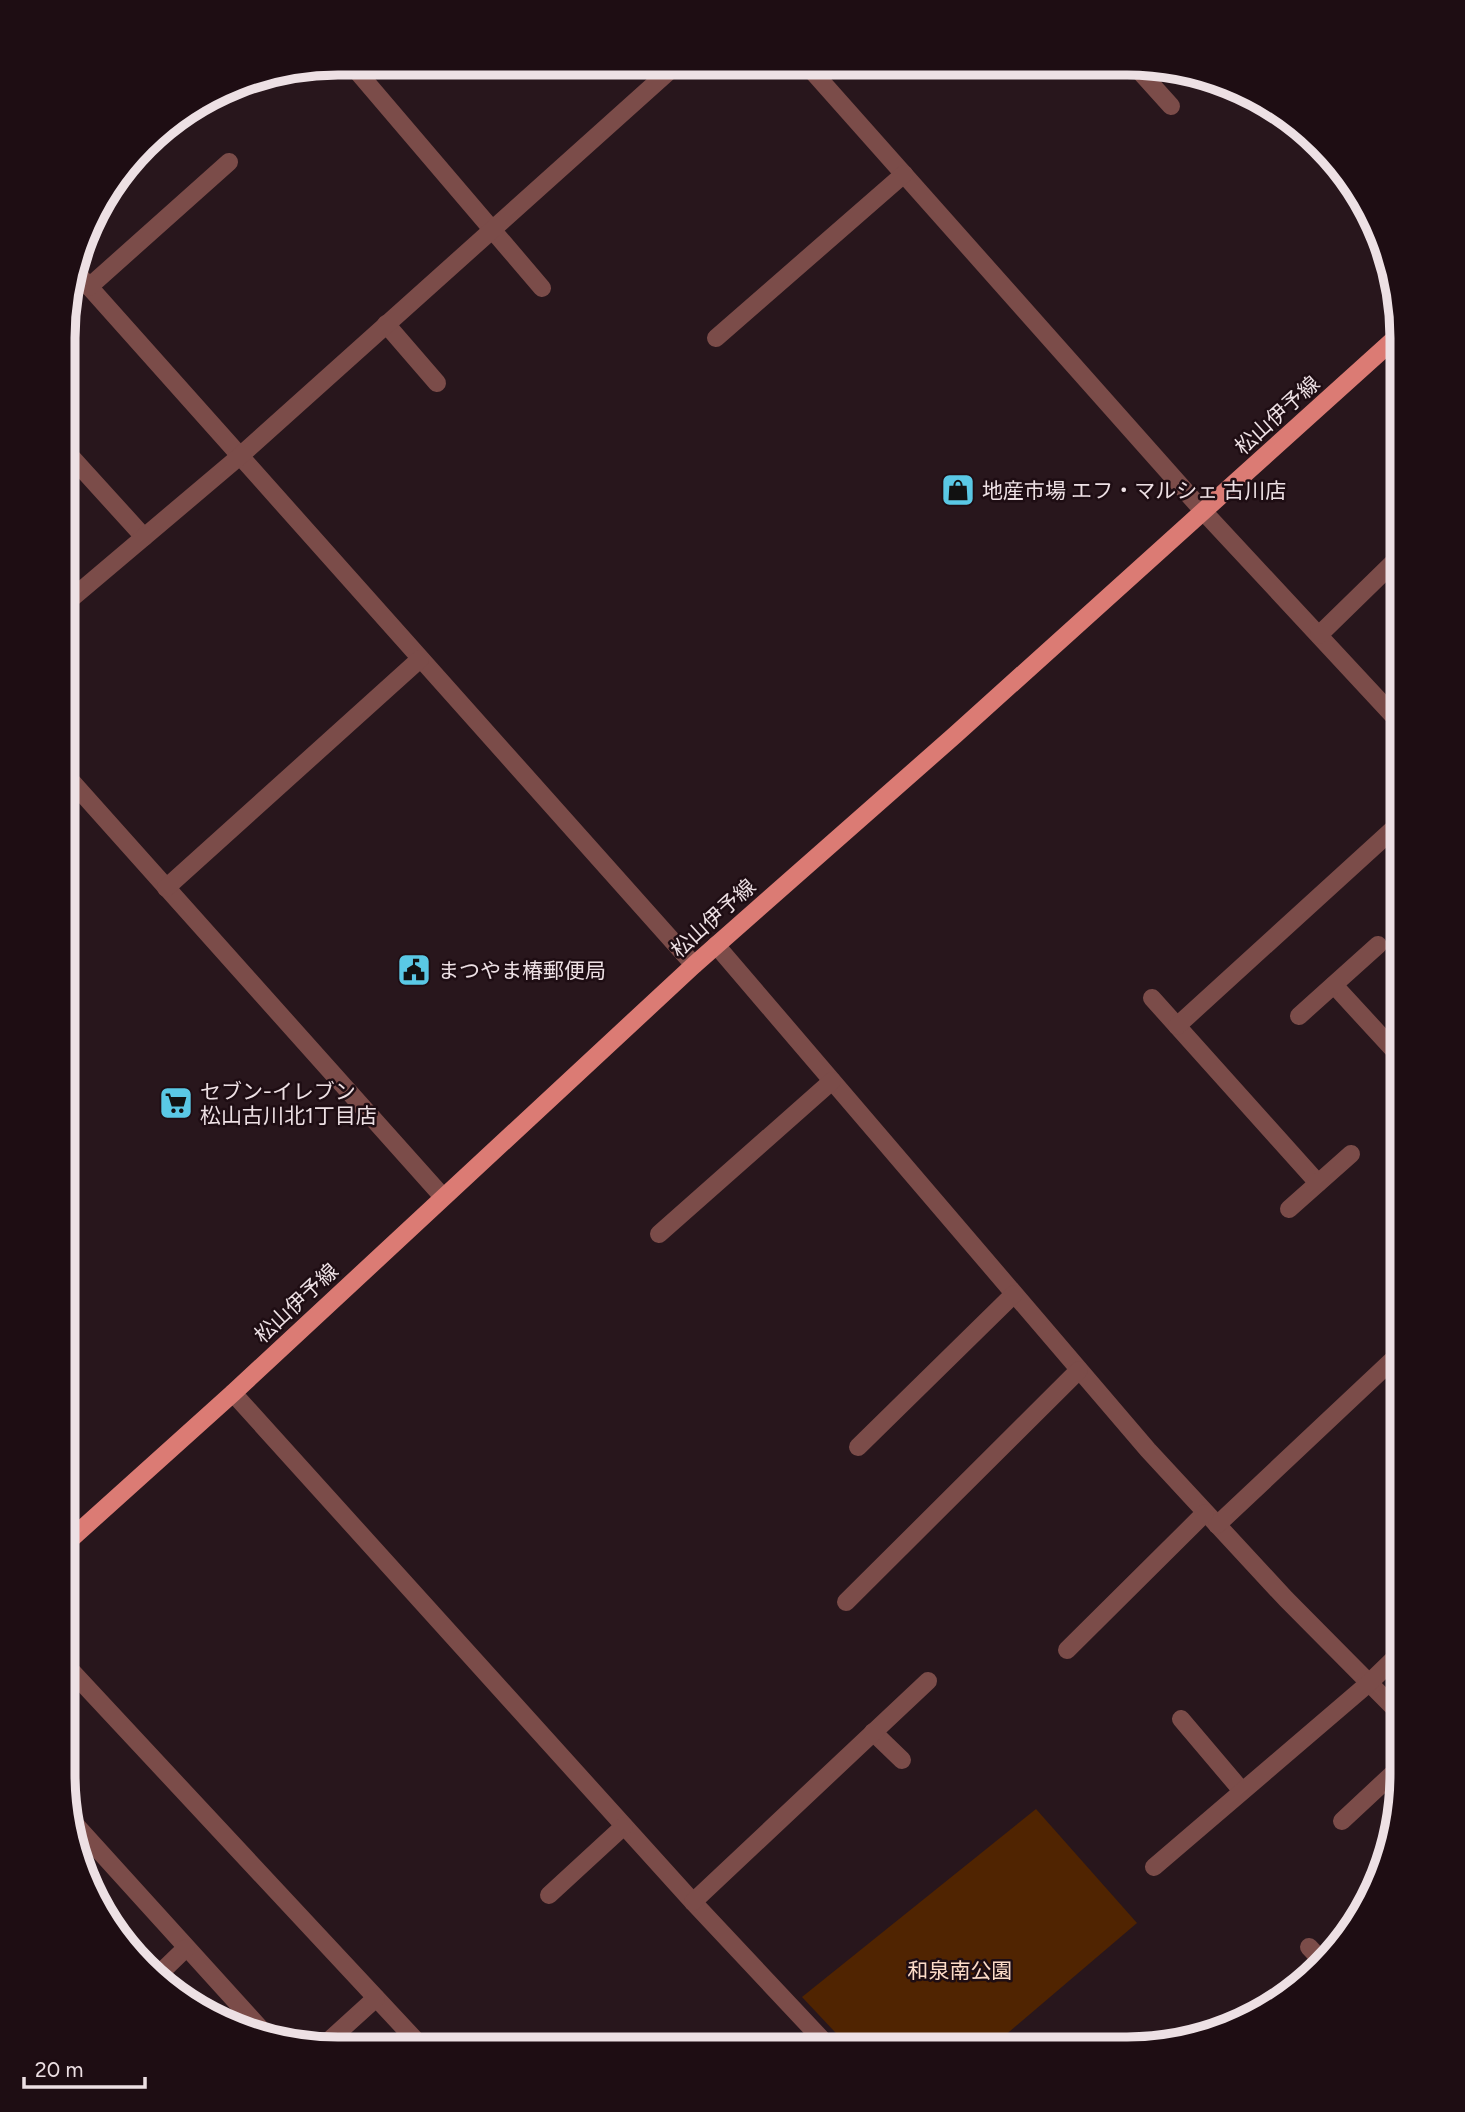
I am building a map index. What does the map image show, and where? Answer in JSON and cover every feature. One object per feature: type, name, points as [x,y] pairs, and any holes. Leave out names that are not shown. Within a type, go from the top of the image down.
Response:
[{"type":"main road","name":"松山伊予線","points":[[75,1535],[233,1393],[716,945],[1204,512],[1390,343]]},
{"type":"street","points":[[360,75],[542,288]]},
{"type":"street","points":[[75,596],[240,456],[665,75]]},
{"type":"street","points":[[816,75],[1204,512],[1390,712]]},
{"type":"street","points":[[1144,76],[1171,106]]},
{"type":"street","points":[[89,287],[229,162]]},
{"type":"street","points":[[716,338],[904,174]]},
{"type":"street","points":[[82,279],[694,965]]},
{"type":"street","points":[[386,324],[437,383]]},
{"type":"street","points":[[75,461],[144,537]]},
{"type":"street","points":[[1319,635],[1390,566]]},
{"type":"street","points":[[166,888],[420,659]]},
{"type":"street","points":[[75,785],[443,1197]]},
{"type":"street","points":[[1177,1026],[1390,832]]},
{"type":"street","points":[[716,945],[1079,1370],[1211,1519],[1390,1704]]},
{"type":"street","points":[[1299,1016],[1378,945]]},
{"type":"street","points":[[1334,985],[1390,1046]]},
{"type":"street","points":[[1152,998],[1318,1183]]},
{"type":"street","points":[[659,1234],[832,1081]]},
{"type":"street","points":[[1289,1209],[1351,1154]]},
{"type":"street","points":[[858,1447],[1014,1294]]},
{"type":"street","points":[[1068,1650],[1211,1519],[1390,1362]]},
{"type":"street","points":[[846,1602],[1079,1370]]},
{"type":"street","points":[[233,1393],[693,1902],[821,2037]]},
{"type":"street","points":[[1154,1867],[1390,1663]]},
{"type":"street","points":[[75,1675],[413,2037]]},
{"type":"street","points":[[693,1902],[928,1681]]},
{"type":"street","points":[[1181,1719],[1242,1791]]},
{"type":"street","points":[[873,1732],[902,1760]]},
{"type":"street","points":[[1342,1821],[1390,1776]]},
{"type":"street","points":[[549,1895],[624,1826]]},
{"type":"street","points":[[81,1831],[256,2024]]},
{"type":"street","points":[[1309,1947],[1317,1956]]},
{"type":"street","points":[[163,1971],[186,1948]]},
{"type":"street","points":[[333,2037],[376,1998]]},
{"type":"green space","name":"和泉南公園","points":[[1036,1809],[1137,1923],[1003,2037],[840,2037],[802,1997]]},
{"type":"place","name":"地産市場 エフ・マルシェ 古川店","points":[[958,490]]},
{"type":"place","name":"まつやま椿郵便局","points":[[414,970]]},
{"type":"place","name":"セブン-イレブン 松山古川北1丁目店","points":[[176,1103]]}]
